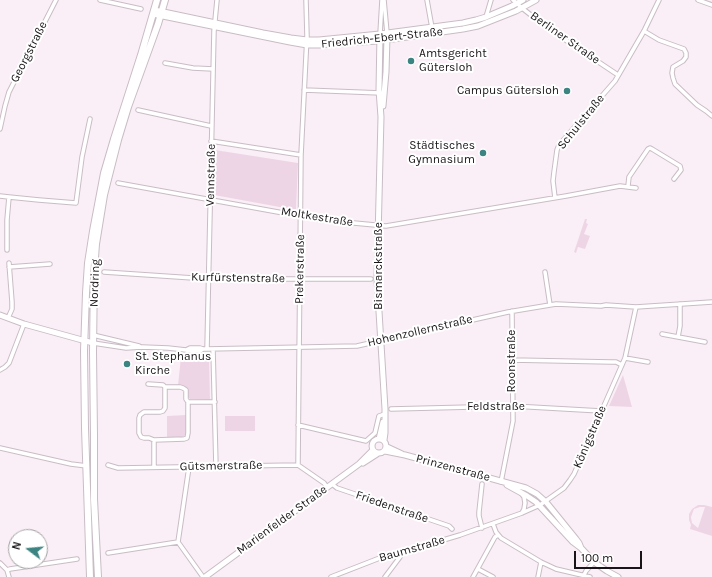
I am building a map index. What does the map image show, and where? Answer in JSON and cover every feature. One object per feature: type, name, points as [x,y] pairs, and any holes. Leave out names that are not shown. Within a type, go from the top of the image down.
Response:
[{"type":"main road","name":"Nordring","points":[[90,577],[85,428],[84,341],[88,263],[100,194],[114,139],[157,0]]},
{"type":"main road","name":"Nordring","points":[[98,577],[94,504],[93,344],[96,244],[104,195],[118,140],[128,107],[166,0]]},
{"type":"street","name":"Georgstraße","points":[[0,129],[2,111],[9,92],[56,0]]},
{"type":"street","points":[[100,0],[141,9]]},
{"type":"street","name":"Vennstraße","points":[[205,349],[211,199],[213,69],[217,0]]},
{"type":"street","name":"Prekerstraße","points":[[298,465],[301,156],[307,42],[306,0]]},
{"type":"street","name":"Bismarckstraße","points":[[382,440],[386,415],[377,279],[382,93],[387,40],[383,0]]},
{"type":"street","name":"Bismarckstraße","points":[[382,93],[380,34],[383,0]]},
{"type":"street","points":[[427,0],[432,30]]},
{"type":"street","points":[[486,16],[491,0]]},
{"type":"street","name":"Friedrich-Ebert-Straße","points":[[154,12],[215,24],[276,40],[307,42],[319,45],[387,40],[476,20],[515,2],[524,0]]},
{"type":"street","name":"Friedrich-Ebert-Straße","points":[[307,42],[387,33],[462,29],[478,26],[522,8],[536,0]]},
{"type":"street","name":"Schulstraße","points":[[555,198],[554,176],[559,145],[615,81],[644,31],[659,0]]},
{"type":"street","points":[[698,0],[712,5]]},
{"type":"street","name":"Berliner Straße","points":[[515,2],[548,29],[618,75]]},
{"type":"street","points":[[644,31],[659,40],[684,49],[686,57],[674,67],[672,73],[675,84],[697,105],[712,116]]},
{"type":"street","points":[[165,63],[194,68],[213,69]]},
{"type":"street","points":[[304,89],[382,93]]},
{"type":"street","points":[[138,110],[212,126]]},
{"type":"street","points":[[0,196],[76,203],[82,157],[90,119]]},
{"type":"street","points":[[211,142],[301,156]]},
{"type":"street","points":[[628,186],[629,177],[650,148],[680,166],[681,170],[674,179]]},
{"type":"street","name":"Moltkestraße","points":[[118,183],[300,216],[378,226],[395,225],[620,186],[636,188]]},
{"type":"street","points":[[8,250],[6,220],[9,197]]},
{"type":"street","points":[[8,318],[12,307],[9,265],[50,264]]},
{"type":"street","name":"Kurfürstenstraße","points":[[104,272],[208,278],[371,279]]},
{"type":"street","points":[[545,272],[550,305]]},
{"type":"street","name":"Hohenzollernstraße","points":[[0,315],[24,324],[93,344],[126,348],[142,347],[186,350],[190,348],[299,348],[357,346],[512,311],[556,304],[636,307],[712,302]]},
{"type":"street","points":[[678,337],[680,326],[680,304]]},
{"type":"street","name":"Königstraße","points":[[493,524],[546,502],[564,488],[574,474],[625,358],[636,307]]},
{"type":"street","name":"Roonstraße","points":[[501,482],[513,421],[512,311]]},
{"type":"street","points":[[0,370],[9,363],[24,324]]},
{"type":"street","points":[[84,332],[93,335]]},
{"type":"street","points":[[662,334],[705,342]]},
{"type":"street","name":"Hohenzollernstraße","points":[[93,335],[142,347]]},
{"type":"street","points":[[213,349],[216,467]]},
{"type":"street","points":[[625,358],[648,362]]},
{"type":"street","points":[[512,360],[616,362],[622,365]]},
{"type":"street","points":[[148,384],[163,385],[165,387],[180,387],[186,390],[186,399],[188,402],[187,438],[154,440],[141,437],[139,434],[140,415],[144,412],[164,411],[165,387]]},
{"type":"street","points":[[188,402],[215,402]]},
{"type":"street","name":"Feldstraße","points":[[391,409],[512,406],[601,411]]},
{"type":"street","points":[[298,425],[366,441],[375,433],[379,416],[386,415]]},
{"type":"street","points":[[376,439],[382,440],[386,442],[386,449],[381,454],[375,452],[372,448],[372,443],[376,439]]},
{"type":"street","points":[[154,440],[154,467]]},
{"type":"street","points":[[0,448],[87,466]]},
{"type":"street","name":"Prinzenstraße","points":[[386,449],[526,488],[537,494],[546,502],[576,539],[581,548]]},
{"type":"street","name":"Marienfelder Straße","points":[[204,577],[375,452]]},
{"type":"street","name":"Gütsmerstraße","points":[[108,465],[118,468],[298,465]]},
{"type":"street","points":[[298,465],[324,483],[327,487]]},
{"type":"street","points":[[189,467],[178,542],[204,577]]},
{"type":"street","name":"Prinzenstraße","points":[[501,482],[540,505],[572,542],[581,548]]},
{"type":"street","name":"Friedenstraße","points":[[332,484],[337,488],[449,526],[452,529]]},
{"type":"street","points":[[482,484],[478,512],[482,528]]},
{"type":"street","points":[[520,492],[524,497],[525,503],[522,513]]},
{"type":"street","points":[[493,524],[496,532],[501,538],[541,562],[556,569],[590,577]]},
{"type":"street","name":"Baumstraße","points":[[332,577],[390,554],[400,553],[493,524]]},
{"type":"street","points":[[474,577],[495,537],[498,535]]},
{"type":"street","points":[[108,553],[178,542]]},
{"type":"street","points":[[581,548],[601,568],[618,577]]},
{"type":"street","points":[[385,577],[400,557],[400,553]]},
{"type":"street","points":[[7,570],[76,559]]},
{"type":"street","points":[[538,577],[541,562]]},
{"type":"street","points":[[584,575],[594,562]]},
{"type":"street","points":[[0,563],[7,570],[9,577]]},
{"type":"street","points":[[478,568],[493,577]]},
{"type":"shaded area","points":[[215,150],[298,163],[296,210],[214,195]]},
{"type":"shaded area","points":[[585,219],[587,219],[586,223],[588,224],[584,234],[590,236],[585,249],[578,247],[576,253],[574,252]]},
{"type":"shaded area","points":[[184,355],[209,355],[210,400],[190,399],[187,396],[187,392],[178,385],[181,357]]},
{"type":"shaded area","points":[[623,375],[632,407],[609,406]]},
{"type":"shaded area","points":[[186,415],[186,434],[182,437],[167,438],[167,416]]},
{"type":"shaded area","points":[[225,416],[255,416],[255,431],[225,431]]},
{"type":"shaded area","points":[[698,505],[712,507],[712,536],[690,529],[691,525],[689,514],[692,509]],"holes":[[[705,507],[698,528],[692,523],[691,517],[694,509]]]},
{"type":"place","name":"Amtsgericht Gütersloh","points":[[411,61]]},
{"type":"place","name":"Campus Gütersloh","points":[[567,91]]},
{"type":"place","name":"Städtisches Gymnasium","points":[[483,153]]},
{"type":"place","name":"St. Stephanus Kirche","points":[[127,364]]}]
